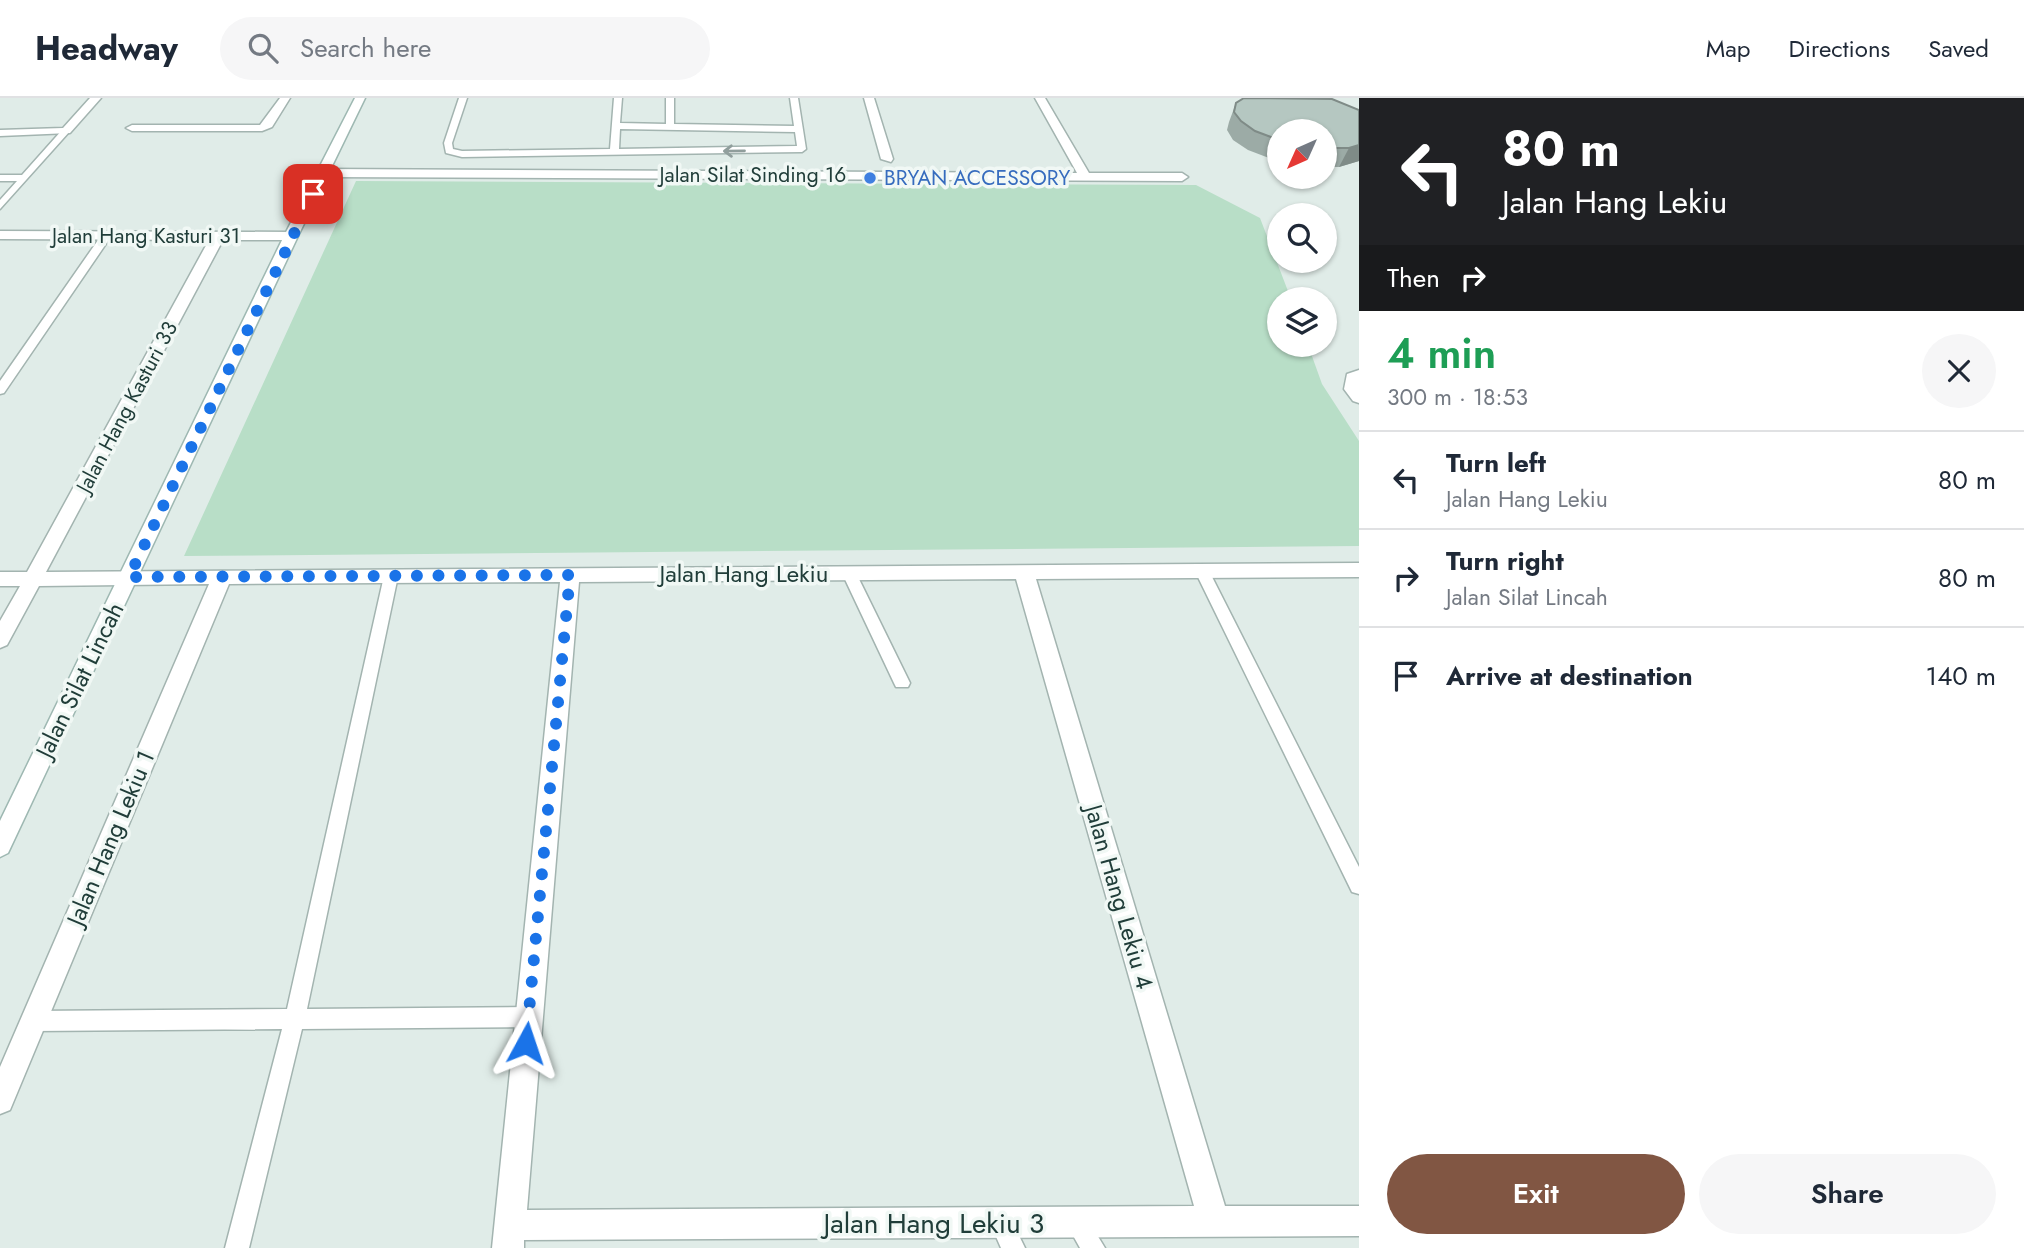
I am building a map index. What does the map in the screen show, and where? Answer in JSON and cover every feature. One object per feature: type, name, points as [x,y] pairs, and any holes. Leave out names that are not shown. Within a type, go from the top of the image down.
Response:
[{"type":"street","points":[[0,133],[66,131],[96,98]]},
{"type":"street","points":[[132,128],[262,128],[268,125],[285,98]]},
{"type":"street","name":"Jalan Silat Lincah","points":[[0,846],[291,236],[360,98]]},
{"type":"street","points":[[869,98],[887,159]]},
{"type":"street","points":[[1040,98],[1086,176]]},
{"type":"street","name":"Jalan Silat Sinding 16","points":[[324,173],[1182,177]]},
{"type":"street","name":"Jalan Hang Kasturi 31","points":[[0,235],[291,236]]},
{"type":"street","name":"Jalan Hang Kasturi 33","points":[[0,640],[218,236]]},
{"type":"street","points":[[1356,376],[1352,388],[1359,398]]},
{"type":"street","name":"Jalan Hang Lekiu","points":[[0,579],[1359,570]]},
{"type":"street","name":"Jalan Hang Lekiu 4","points":[[1024,572],[1214,1222]]},
{"type":"street","points":[[509,1237],[570,575]]},
{"type":"street","name":"Jalan Hang Lekiu 1","points":[[0,1100],[222,577]]},
{"type":"street","name":"Jalan Hang Lekiu 3","points":[[509,1237],[1085,1235],[1214,1222],[1359,1221]]},
{"type":"lane","points":[[463,98],[448,144],[449,151],[462,153],[802,149],[794,98]]},
{"type":"lane","points":[[614,153],[618,98]]},
{"type":"lane","points":[[670,98],[670,127]]},
{"type":"lane","points":[[616,126],[799,129]]},
{"type":"lane","points":[[0,206],[66,131]]},
{"type":"lane","points":[[0,178],[23,178]]},
{"type":"lane","points":[[0,390],[107,235]]},
{"type":"lane","points":[[1202,571],[1359,886]]},
{"type":"lane","points":[[849,573],[902,683]]},
{"type":"lane","points":[[237,1248],[294,1021],[391,576]]},
{"type":"lane","points":[[33,1021],[294,1021],[529,1017]]},
{"type":"green space","points":[[356,181],[1196,185],[1260,218],[1267,236],[1267,273],[1281,273],[1286,287],[1267,287],[1267,357],[1312,357],[1322,384],[1359,441],[1359,546],[184,556]]},
{"type":"building","points":[[1244,98],[1332,99],[1359,110],[1359,145],[1337,148],[1337,119],[1267,119],[1267,136],[1241,121],[1234,112],[1236,103]]},
{"type":"place","name":"BRYAN ACCESSORY","points":[[870,178]]},
{"type":"route","points":[[313,194],[129,577],[570,575],[526,1043]]}]
